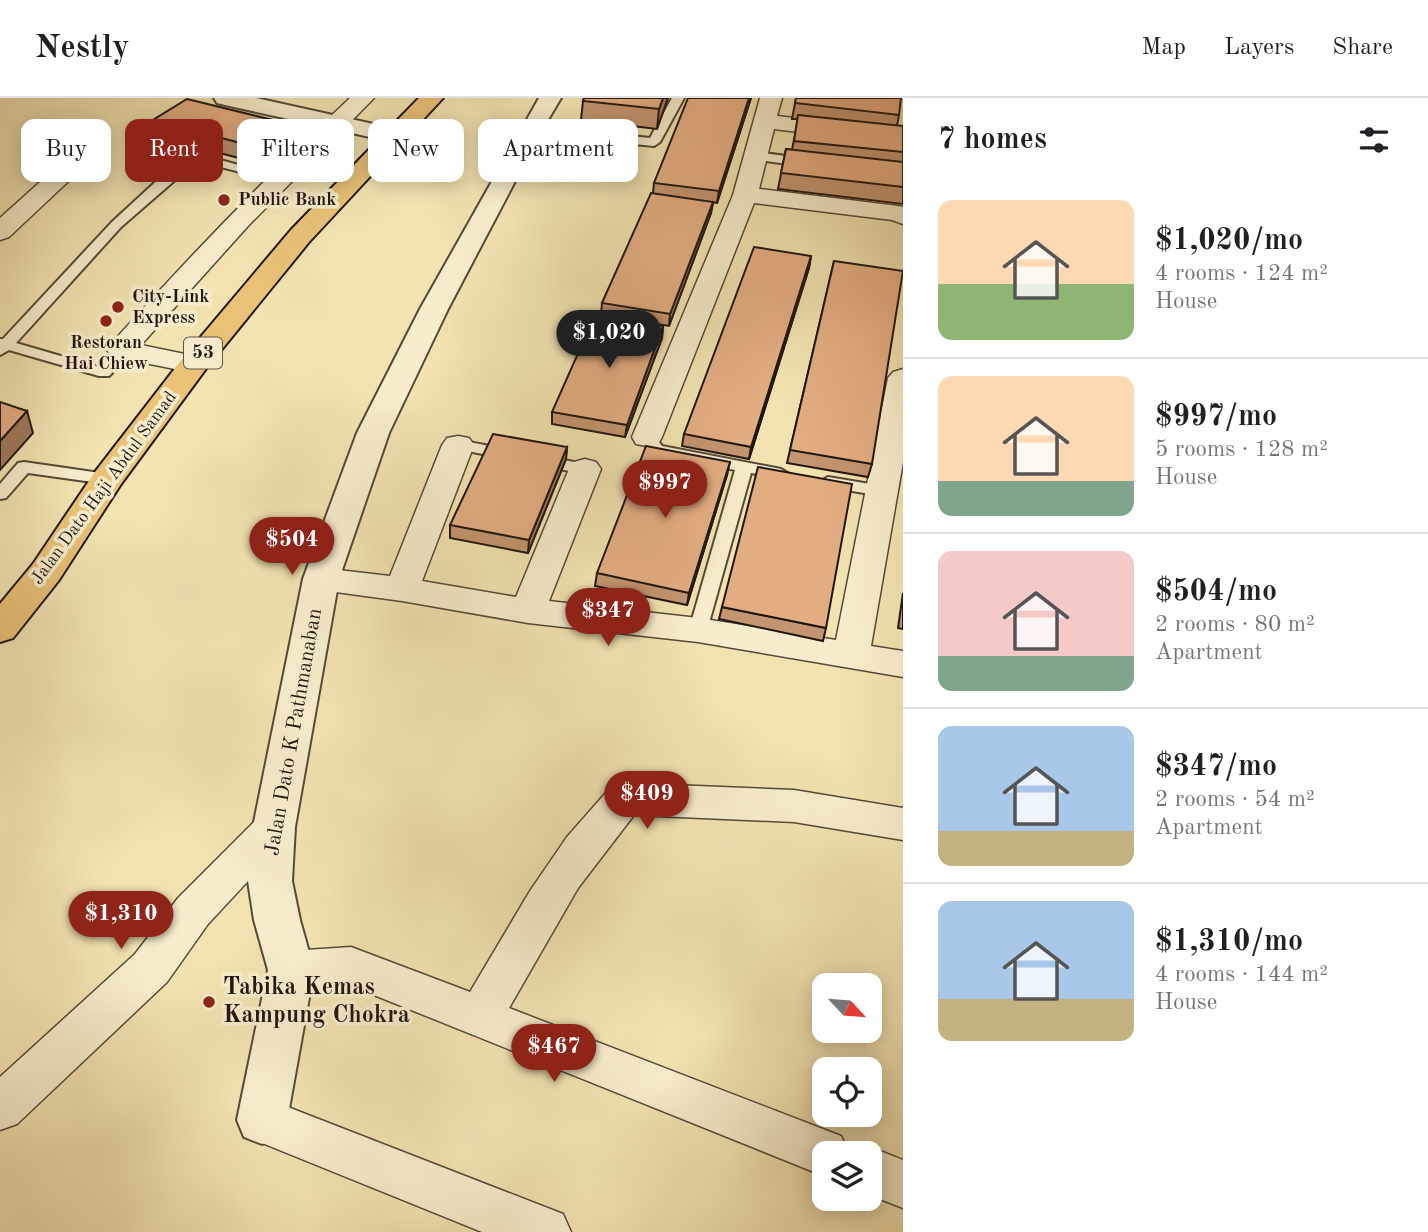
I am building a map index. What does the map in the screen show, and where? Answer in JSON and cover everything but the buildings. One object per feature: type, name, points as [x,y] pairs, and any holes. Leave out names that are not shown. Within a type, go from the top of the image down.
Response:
[{"type":"main road","name":"Jalan Dato Haji Abdul Samad","points":[[413,119],[432,98]]},
{"type":"main road","name":"Jalan Dato Haji Abdul Samad","points":[[0,629],[46,572],[107,479],[194,363],[300,236],[368,166]]},
{"type":"street","points":[[225,98],[315,119]]},
{"type":"street","points":[[341,119],[363,98]]},
{"type":"street","name":"Jalan Dato K Pathmanaban","points":[[537,119],[550,98]]},
{"type":"street","points":[[648,437],[745,195],[768,109],[903,138]]},
{"type":"street","points":[[2,229],[54,182]]},
{"type":"street","points":[[104,373],[188,274],[276,182]]},
{"type":"street","name":"Jalan Dato K Pathmanaban","points":[[262,1120],[291,970],[277,920],[270,881],[274,827],[321,579],[373,433],[434,309],[502,182]]},
{"type":"street","points":[[745,195],[898,213],[903,216]]},
{"type":"street","points":[[121,350],[194,363]]},
{"type":"street","points":[[851,655],[882,491],[899,422],[903,378]]},
{"type":"street","points":[[402,589],[458,445]]},
{"type":"street","points":[[528,611],[585,469]]},
{"type":"street","points":[[321,579],[402,589],[528,611],[698,630],[903,664]]},
{"type":"street","points":[[479,1018],[562,878],[606,817],[624,799],[794,806],[903,824]]},
{"type":"street","points":[[0,1108],[151,968],[193,911],[274,827]]},
{"type":"street","points":[[291,970],[351,966],[812,1148]]},
{"type":"street","points":[[262,1120],[545,1232]]},
{"type":"street","points":[[882,1176],[903,1184]]},
{"type":"lane","points":[[638,140],[654,142],[678,98]]},
{"type":"lane","points":[[755,156],[822,164]]},
{"type":"lane","points":[[104,373],[2,346],[105,233],[165,178],[195,157],[237,167]]},
{"type":"lane","points":[[648,437],[657,450],[744,468],[882,491]]},
{"type":"lane","points":[[458,445],[585,469]]},
{"type":"lane","points":[[0,494],[24,467],[107,479]]},
{"type":"lane","points":[[698,630],[744,468]]},
{"type":"place","name":"Public Bank","points":[[224,200]]},
{"type":"place","name":"City-Link Express","points":[[118,307]]},
{"type":"place","name":"Restoran Hai Chiew","points":[[106,321]]},
{"type":"place","name":"Tabika Kemas Kampung Chokra","points":[[209,1002]]}]
